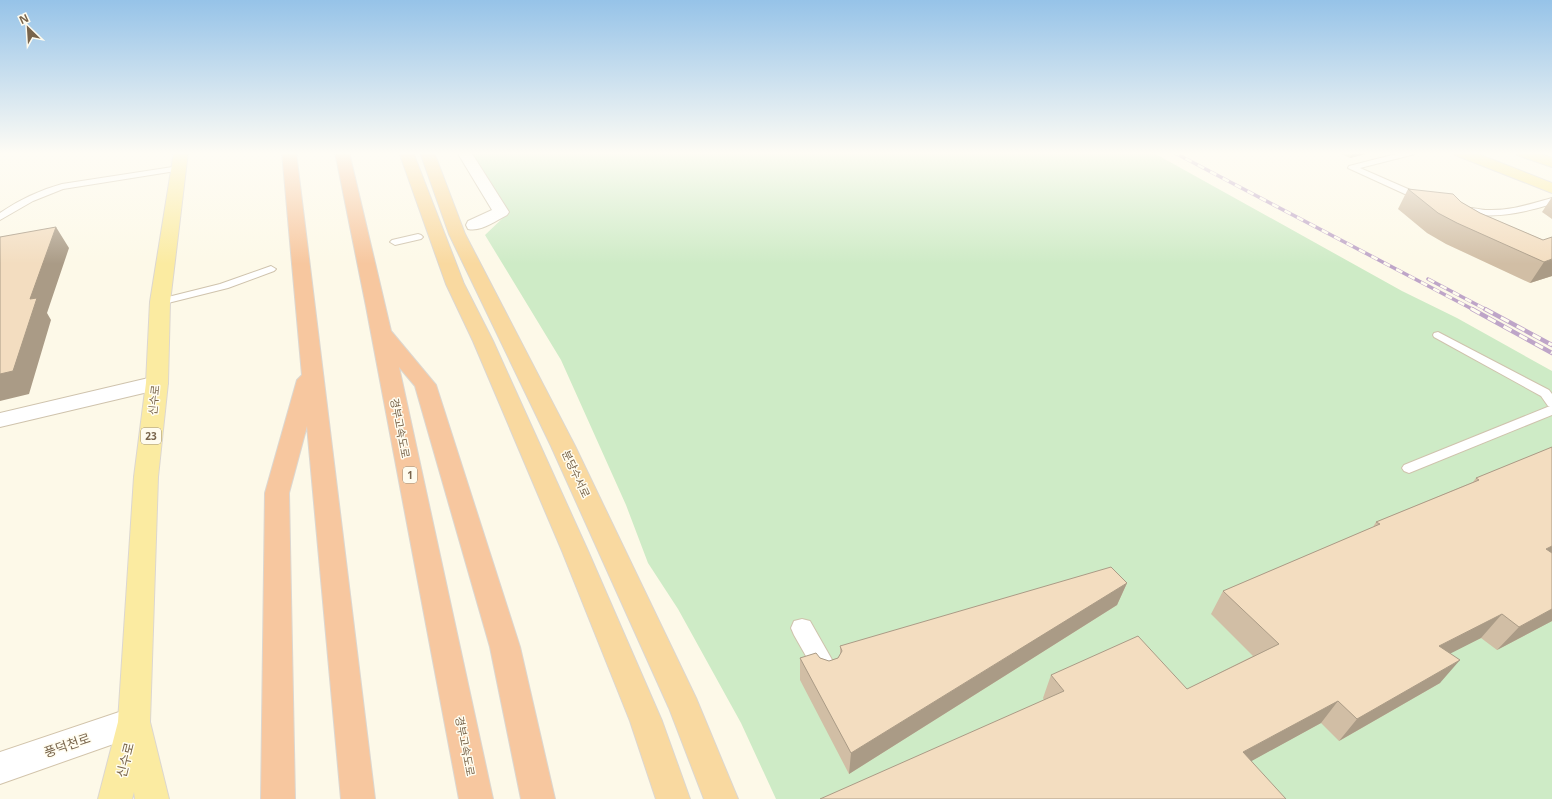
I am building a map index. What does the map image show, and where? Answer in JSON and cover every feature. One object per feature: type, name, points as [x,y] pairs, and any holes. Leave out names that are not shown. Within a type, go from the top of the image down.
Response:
[{"type":"highway","points":[[293,189],[358,799]]},
{"type":"highway","name":"경부고속도로","points":[[350,189],[476,799]]},
{"type":"highway","points":[[420,189],[455,284],[483,341],[578,558],[646,721],[673,799]]},
{"type":"highway","name":"분당수서로","points":[[441,189],[457,234],[563,446],[685,708],[721,799]]},
{"type":"highway","points":[[380,330],[425,385],[504,647],[538,799]]},
{"type":"highway","points":[[278,799],[277,493],[312,367]]},
{"type":"main road","name":"신수로","points":[[115,799],[134,722],[146,477],[156,383],[160,302],[176,189]]},
{"type":"main road","name":"신수로","points":[[134,722],[152,799]]},
{"type":"street","points":[[474,225],[501,212],[487,189]]},
{"type":"street","points":[[0,420],[156,383]]},
{"type":"street","points":[[802,628],[827,672]]},
{"type":"street","name":"풍덕천로","points":[[0,768],[134,722]]},
{"type":"street","name":"23","points":[[133,799],[134,722]]},
{"type":"lane","points":[[0,217],[26,201],[56,189]]},
{"type":"lane","points":[[1401,189],[1430,202]]},
{"type":"lane","points":[[1455,208],[1480,212],[1506,213],[1527,209],[1552,201]]},
{"type":"lane","points":[[395,242],[418,237]]},
{"type":"lane","points":[[160,302],[224,286],[271,269]]},
{"type":"lane","points":[[1438,336],[1545,393],[1552,403]]},
{"type":"lane","points":[[1409,468],[1552,410]]},
{"type":"green space","points":[[492,189],[1219,189],[1402,291],[1457,318],[1552,371],[1552,799],[776,799],[741,723],[678,609],[648,563],[626,505],[561,360],[485,235],[507,214]]},
{"type":"building","points":[[1408,189],[1453,194],[1461,202],[1480,213],[1543,240],[1552,237],[1552,259],[1544,262],[1438,213]]},
{"type":"building","points":[[56,227],[30,299],[37,298],[13,371],[0,374],[0,237]]},
{"type":"building","points":[[1552,447],[1552,546],[1546,549],[1552,553],[1552,609],[1519,627],[1502,614],[1439,646],[1460,660],[1357,719],[1338,701],[1243,752],[1286,799],[820,799],[1064,691],[1051,675],[1138,636],[1187,689],[1279,644],[1223,591],[1380,524],[1376,522],[1479,480],[1476,478]]},
{"type":"building","points":[[1111,567],[1127,583],[851,753],[800,658],[816,653],[820,658],[829,661],[838,658],[842,651],[840,646]]},
{"type":"railway","points":[[1244,189],[1474,310]]},
{"type":"railway","points":[[1428,279],[1487,310]]},
{"type":"railway","points":[[1472,309],[1552,353]]},
{"type":"railway","points":[[1485,309],[1552,345]]}]
